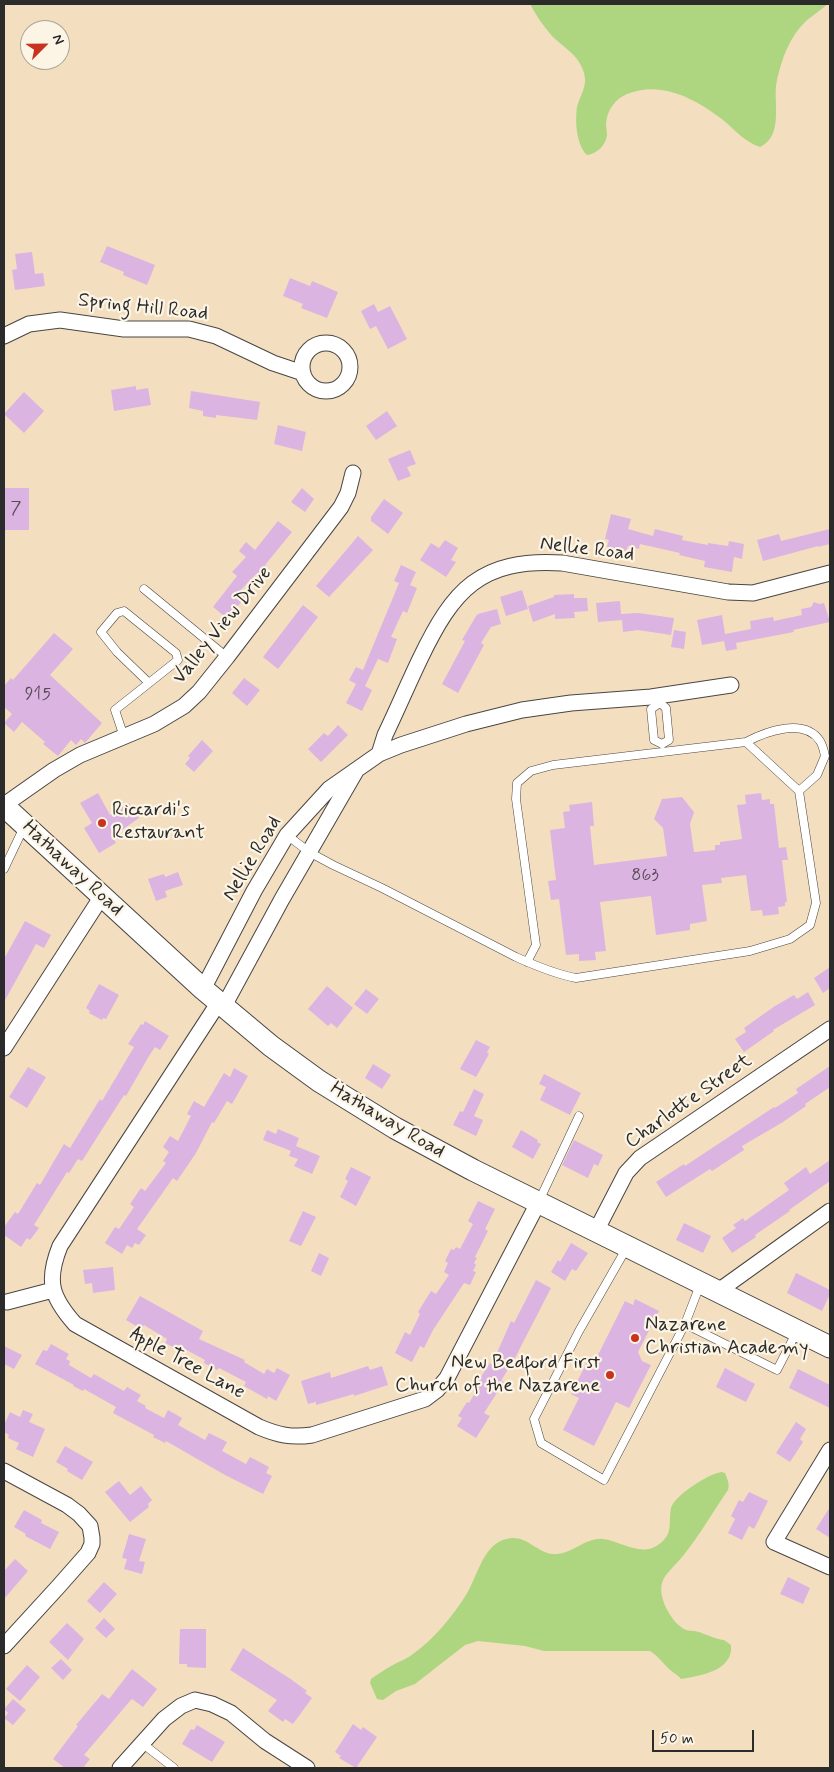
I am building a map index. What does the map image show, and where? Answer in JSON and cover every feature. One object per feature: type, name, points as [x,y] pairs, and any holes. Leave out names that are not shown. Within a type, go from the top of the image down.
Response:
[{"type":"main road","name":"Hathaway Road","points":[[4,805],[203,989],[294,1063],[345,1097],[437,1151],[830,1348]]},
{"type":"street","name":"Spring Hill Road","points":[[4,336],[29,324],[60,320],[124,329],[189,329],[216,336],[274,363],[303,373]]},
{"type":"street","name":"Valley View Drive","points":[[4,805],[54,770],[80,755],[170,716],[199,692],[341,507],[348,493],[353,474]]},
{"type":"street","name":"Nellie Road","points":[[203,989],[254,891],[287,835],[329,789],[379,754],[385,735],[440,618],[458,595],[476,580],[494,571],[536,561],[562,563],[728,592],[752,593],[830,573]]},
{"type":"street","points":[[379,754],[466,724],[503,714],[571,703],[660,699],[731,685]]},
{"type":"street","name":"Nellie Road","points":[[222,1004],[358,768]]},
{"type":"street","points":[[4,1048],[102,896]]},
{"type":"street","name":"Apple Tree Lane","points":[[222,1004],[60,1246],[54,1259],[52,1274],[57,1302],[75,1324],[259,1427],[277,1434],[296,1438],[312,1435],[424,1399],[438,1390],[538,1203]]},
{"type":"street","name":"Charlotte Street","points":[[596,1231],[626,1173],[640,1158],[830,1029]]},
{"type":"street","points":[[709,1288],[830,1211]]},
{"type":"street","points":[[7,1302],[54,1290]]},
{"type":"street","points":[[830,1450],[774,1542],[830,1567]]},
{"type":"street","points":[[4,1471],[67,1505],[79,1514],[90,1526],[92,1544],[88,1553],[4,1646]]},
{"type":"street","points":[[120,1768],[164,1719],[188,1702],[200,1701],[212,1704],[231,1713],[265,1741],[307,1768]]},
{"type":"lane","points":[[144,590],[227,657]]},
{"type":"lane","points":[[124,737],[115,710],[178,660],[176,653],[124,611],[117,613],[101,632],[117,652],[148,682]]},
{"type":"lane","points":[[660,699],[666,708],[669,740],[663,748],[654,740],[651,709],[660,699]]},
{"type":"lane","points":[[527,962],[536,945],[516,799],[517,782],[531,771],[553,765],[663,748],[746,742],[767,732],[800,728],[812,733],[819,740],[825,756],[816,775],[799,791]]},
{"type":"lane","points":[[287,835],[309,852],[332,865],[382,888],[527,962],[559,974],[576,978],[750,951],[790,939],[810,925],[816,903],[799,791],[746,742]]},
{"type":"lane","points":[[4,869],[24,825]]},
{"type":"lane","points":[[538,1203],[578,1116]]},
{"type":"lane","points":[[628,1246],[579,1331],[534,1419],[541,1443],[604,1480],[685,1324],[709,1288]]},
{"type":"lane","points":[[685,1324],[777,1370],[797,1331]]},
{"type":"lane","points":[[143,1744],[174,1768]]},
{"type":"green space","points":[[530,4],[828,4],[800,27],[787,48],[777,80],[775,126],[768,142],[760,147],[755,145],[713,112],[701,105],[678,94],[653,89],[627,94],[615,102],[607,119],[605,142],[597,151],[587,155],[583,151],[578,139],[576,125],[577,107],[585,82],[582,67],[579,61],[552,36]]},
{"type":"green space","points":[[722,1472],[725,1473],[727,1479],[728,1490],[689,1548],[666,1576],[661,1589],[666,1607],[673,1619],[681,1627],[685,1630],[699,1632],[724,1640],[731,1645],[727,1661],[714,1671],[681,1679],[650,1651],[544,1651],[525,1646],[478,1641],[465,1645],[415,1684],[396,1691],[383,1700],[377,1699],[370,1683],[371,1679],[387,1668],[411,1656],[436,1634],[466,1595],[482,1560],[494,1546],[502,1541],[517,1538],[547,1553],[559,1554],[590,1541],[603,1539],[638,1549],[651,1548],[658,1545],[666,1537],[671,1508],[678,1497],[709,1476]]},
{"type":"building","points":[[107,246],[155,265],[147,285],[123,275],[124,272],[100,262]]},
{"type":"building","points":[[32,252],[35,274],[43,273],[45,286],[15,290],[12,270],[17,269],[15,254]]},
{"type":"building","points":[[290,278],[310,286],[312,281],[338,292],[327,318],[301,308],[303,304],[283,296]]},
{"type":"building","points":[[374,304],[378,312],[390,306],[407,339],[388,349],[376,326],[370,329],[361,311]]},
{"type":"building","points":[[136,386],[136,390],[148,388],[151,405],[114,411],[111,390]]},
{"type":"building","points":[[191,391],[260,402],[257,420],[216,415],[216,418],[203,416],[203,411],[189,408]]},
{"type":"building","points":[[24,392],[44,411],[24,433],[4,414]]},
{"type":"building","points":[[387,411],[397,426],[376,440],[366,426]]},
{"type":"building","points":[[278,425],[306,432],[302,451],[274,444]]},
{"type":"building","points":[[410,450],[416,464],[407,467],[411,476],[398,481],[388,459]]},
{"type":"building","points":[[4,488],[29,488],[29,530],[4,530]]},
{"type":"building","points":[[302,488],[314,499],[305,512],[291,502]]},
{"type":"building","points":[[384,499],[403,513],[388,534],[371,521],[371,517]]},
{"type":"building","points":[[611,514],[631,519],[628,529],[653,536],[655,529],[683,536],[682,540],[708,545],[708,543],[728,546],[729,541],[744,544],[742,559],[734,557],[732,572],[704,567],[705,561],[640,544],[639,549],[628,546],[626,552],[607,547],[609,540],[605,539]]},
{"type":"building","points":[[278,521],[292,532],[258,576],[256,574],[239,592],[245,597],[228,619],[213,607],[237,576],[232,572],[246,557],[239,551],[246,542],[255,550]]},
{"type":"building","points":[[830,529],[830,544],[763,561],[757,540],[779,534],[781,541]]},
{"type":"building","points":[[358,536],[373,550],[329,597],[316,586]]},
{"type":"building","points":[[445,540],[458,548],[451,560],[456,562],[446,577],[420,560],[431,543],[439,548]]},
{"type":"building","points":[[401,565],[416,572],[410,585],[417,588],[407,613],[403,611],[391,637],[397,639],[388,663],[378,659],[365,686],[372,690],[362,711],[346,703],[356,684],[349,680],[356,667],[363,670],[399,583],[394,581]]},
{"type":"building","points":[[522,590],[528,609],[506,616],[500,597]]},
{"type":"building","points":[[574,594],[574,598],[587,598],[588,611],[574,612],[575,618],[555,619],[555,614],[533,622],[528,606],[554,597],[554,595]]},
{"type":"building","points":[[620,601],[621,614],[638,613],[674,618],[671,635],[638,630],[623,632],[622,620],[598,622],[596,603]]},
{"type":"building","points":[[814,602],[824,603],[830,622],[793,630],[794,632],[736,643],[737,649],[726,651],[724,641],[702,645],[697,620],[722,615],[725,634],[751,629],[750,621],[773,617],[774,621],[802,615],[801,609],[811,607]]},
{"type":"building","points":[[303,605],[318,617],[278,669],[263,657]]},
{"type":"building","points":[[497,609],[501,624],[491,627],[481,643],[484,645],[458,693],[442,684],[465,641],[462,640],[476,616]]},
{"type":"building","points":[[674,630],[686,632],[684,649],[671,647]]},
{"type":"building","points":[[54,633],[73,649],[50,675],[102,723],[85,743],[81,739],[76,745],[71,740],[58,756],[43,744],[45,742],[22,722],[14,732],[4,723],[12,714],[4,707],[4,686],[11,678],[13,680]]},
{"type":"building","points":[[244,678],[260,690],[247,706],[232,693]]},
{"type":"building","points":[[338,725],[348,735],[321,762],[308,749],[324,733],[328,736]]},
{"type":"building","points":[[202,740],[213,751],[194,772],[185,764],[190,758],[188,756]]},
{"type":"building","points":[[98,793],[110,815],[129,803],[139,818],[112,837],[116,843],[99,853],[84,828],[92,823],[80,803]]},
{"type":"building","points":[[761,793],[762,800],[770,799],[770,804],[774,804],[779,848],[786,847],[788,860],[782,860],[787,902],[785,902],[785,906],[778,907],[779,914],[763,916],[762,910],[751,911],[746,875],[721,878],[722,883],[702,885],[707,921],[690,924],[690,930],[656,935],[651,896],[600,902],[606,951],[595,952],[596,960],[579,961],[579,954],[566,955],[559,899],[551,900],[548,881],[556,880],[550,830],[565,828],[563,812],[570,811],[569,805],[592,802],[594,826],[590,826],[594,865],[667,856],[663,828],[654,819],[662,799],[682,797],[694,812],[690,824],[694,852],[715,850],[715,845],[720,845],[720,842],[742,839],[737,805],[746,804],[745,795]]},
{"type":"building","points":[[178,872],[183,885],[165,891],[167,897],[156,901],[148,879],[164,874],[165,877]]},
{"type":"building","points":[[25,921],[51,935],[44,948],[36,944],[4,1002],[4,959]]},
{"type":"building","points":[[830,967],[830,988],[823,993],[814,978]]},
{"type":"building","points":[[99,984],[119,995],[106,1019],[103,1018],[102,1020],[89,1013],[90,1011],[86,1008]]},
{"type":"building","points":[[327,986],[353,1008],[337,1028],[331,1023],[328,1026],[308,1009]]},
{"type":"building","points":[[366,989],[379,999],[367,1014],[354,1004]]},
{"type":"building","points":[[808,992],[815,1005],[773,1030],[744,1052],[735,1039],[746,1032],[744,1028],[794,995],[797,999]]},
{"type":"building","points":[[145,1021],[169,1036],[160,1050],[155,1047],[126,1096],[124,1095],[82,1161],[78,1159],[69,1173],[67,1172],[34,1225],[39,1228],[30,1240],[27,1238],[21,1247],[4,1235],[4,1227],[15,1212],[18,1214],[37,1183],[40,1185],[64,1144],[70,1148],[100,1099],[102,1101],[134,1047],[128,1044]]},
{"type":"building","points":[[476,1040],[490,1047],[487,1052],[489,1054],[476,1077],[460,1069]]},
{"type":"building","points":[[373,1064],[391,1075],[382,1089],[365,1078]]},
{"type":"building","points":[[830,1066],[830,1087],[783,1122],[742,1146],[744,1150],[666,1197],[656,1182],[684,1164],[685,1166],[798,1093],[796,1089]]},
{"type":"building","points":[[28,1067],[46,1077],[27,1108],[9,1097]]},
{"type":"building","points":[[234,1068],[248,1076],[232,1104],[227,1101],[214,1123],[212,1122],[196,1153],[177,1181],[173,1178],[137,1229],[146,1235],[139,1245],[135,1243],[132,1248],[127,1245],[122,1254],[105,1243],[115,1227],[119,1229],[134,1207],[130,1204],[141,1188],[145,1191],[166,1163],[163,1161],[169,1152],[163,1147],[170,1136],[178,1141],[191,1116],[187,1114],[194,1101],[204,1107],[224,1073],[230,1077]]},
{"type":"building","points":[[544,1074],[581,1093],[570,1115],[540,1100],[546,1087],[539,1084]]},
{"type":"building","points":[[474,1089],[484,1094],[474,1116],[483,1120],[476,1136],[453,1125],[460,1111],[463,1112]]},
{"type":"building","points":[[278,1129],[299,1138],[296,1146],[320,1156],[312,1174],[294,1166],[298,1159],[289,1156],[291,1151],[263,1140],[267,1130],[276,1134]]},
{"type":"building","points":[[521,1130],[538,1140],[537,1142],[541,1144],[533,1159],[512,1147]]},
{"type":"building","points":[[574,1140],[603,1155],[598,1166],[594,1164],[588,1178],[562,1165]]},
{"type":"building","points":[[830,1160],[830,1181],[732,1253],[722,1238],[736,1228],[733,1225],[743,1218],[745,1221],[789,1190],[784,1183],[806,1167],[810,1174]]},
{"type":"building","points":[[351,1167],[371,1177],[356,1206],[340,1197],[348,1181],[345,1179]]},
{"type":"building","points":[[478,1201],[495,1209],[485,1229],[488,1231],[475,1257],[477,1258],[474,1263],[476,1265],[473,1271],[476,1272],[470,1285],[464,1283],[433,1330],[424,1348],[420,1346],[412,1362],[395,1353],[405,1332],[410,1335],[420,1314],[418,1312],[431,1291],[436,1294],[449,1275],[444,1272],[448,1263],[445,1261],[451,1249],[454,1250],[456,1247],[460,1249],[473,1224],[468,1221]]},
{"type":"building","points":[[303,1211],[316,1217],[301,1246],[289,1241]]},
{"type":"building","points":[[684,1223],[711,1236],[703,1253],[676,1240]]},
{"type":"building","points":[[571,1243],[588,1253],[576,1271],[572,1269],[565,1281],[551,1272],[558,1260],[560,1262]]},
{"type":"building","points":[[319,1253],[329,1258],[321,1276],[311,1271]]},
{"type":"building","points":[[113,1267],[115,1290],[93,1293],[92,1283],[85,1284],[83,1270]]},
{"type":"building","points":[[796,1273],[830,1290],[822,1311],[787,1293]]},
{"type":"building","points":[[536,1280],[551,1288],[501,1381],[504,1382],[484,1413],[490,1416],[476,1438],[457,1426],[462,1418],[458,1416],[480,1385],[477,1383],[490,1363],[492,1364],[511,1321],[514,1323]]},
{"type":"building","points":[[140,1296],[203,1331],[199,1339],[245,1360],[244,1362],[264,1374],[267,1369],[274,1373],[277,1368],[290,1375],[276,1401],[268,1396],[267,1399],[244,1386],[246,1382],[219,1368],[217,1370],[204,1363],[205,1360],[183,1348],[181,1351],[165,1343],[167,1339],[144,1325],[141,1329],[126,1320]]},
{"type":"building","name":"New Bedford First Church of the Nazarene","points":[[635,1299],[659,1311],[638,1352],[642,1361],[651,1365],[629,1408],[616,1402],[594,1446],[563,1430],[579,1398],[571,1394],[590,1356],[596,1359],[625,1301],[633,1305]]},
{"type":"building","points":[[51,1344],[69,1354],[66,1359],[70,1361],[69,1365],[91,1378],[94,1374],[124,1391],[127,1387],[141,1395],[137,1401],[146,1406],[145,1408],[164,1418],[168,1410],[182,1418],[178,1425],[205,1440],[209,1433],[227,1442],[222,1451],[246,1464],[250,1457],[269,1467],[266,1473],[272,1476],[263,1494],[225,1475],[166,1441],[165,1443],[153,1437],[154,1435],[113,1413],[116,1407],[84,1389],[83,1391],[73,1386],[35,1364],[43,1350],[47,1351]]},
{"type":"building","points":[[4,1346],[22,1355],[14,1369],[4,1364]]},
{"type":"building","points":[[368,1366],[370,1370],[382,1366],[388,1385],[354,1396],[354,1394],[316,1405],[316,1402],[308,1404],[301,1381],[330,1372],[331,1378]]},
{"type":"building","points":[[725,1368],[755,1384],[746,1402],[716,1387]]},
{"type":"building","points":[[798,1369],[830,1385],[830,1408],[789,1388]]},
{"type":"building","points":[[23,1410],[33,1414],[29,1422],[45,1429],[33,1457],[16,1449],[19,1443],[8,1438],[9,1435],[4,1432],[4,1425],[10,1412],[20,1417]]},
{"type":"building","points":[[796,1422],[806,1429],[800,1439],[803,1442],[790,1462],[776,1453]]},
{"type":"building","points":[[65,1446],[93,1462],[82,1480],[56,1462]]},
{"type":"building","points":[[119,1481],[130,1495],[141,1486],[152,1500],[148,1504],[149,1507],[130,1522],[105,1492]]},
{"type":"building","points":[[749,1492],[768,1501],[754,1529],[749,1526],[742,1540],[728,1533],[735,1519],[731,1516],[739,1500],[743,1502]]},
{"type":"building","points":[[830,1507],[830,1538],[816,1529]]},
{"type":"building","points":[[24,1510],[42,1520],[41,1523],[59,1532],[50,1549],[25,1536],[26,1534],[14,1527]]},
{"type":"building","points":[[129,1534],[146,1539],[139,1561],[145,1562],[142,1574],[124,1569],[127,1559],[122,1558]]},
{"type":"building","points":[[15,1559],[28,1571],[4,1599],[4,1571]]},
{"type":"building","points":[[788,1577],[810,1588],[803,1604],[780,1594]]},
{"type":"building","points":[[104,1582],[117,1594],[100,1613],[87,1601]]},
{"type":"building","points":[[104,1618],[115,1629],[106,1638],[95,1628]]},
{"type":"building","points":[[67,1623],[84,1639],[68,1660],[49,1642]]},
{"type":"building","points":[[180,1629],[206,1629],[206,1668],[187,1667],[187,1664],[179,1664]]},
{"type":"building","points":[[243,1648],[292,1680],[307,1691],[305,1693],[312,1698],[293,1724],[285,1719],[283,1722],[268,1711],[277,1700],[230,1670]]},
{"type":"building","points":[[61,1659],[72,1670],[63,1680],[51,1668]]},
{"type":"building","points":[[27,1665],[40,1677],[20,1701],[6,1689]]},
{"type":"building","points":[[132,1669],[157,1689],[143,1707],[132,1699],[130,1701],[84,1755],[90,1759],[83,1768],[65,1768],[53,1759],[78,1726],[76,1725],[102,1694],[109,1699]]},
{"type":"building","points":[[13,1699],[26,1710],[13,1725],[4,1718],[8,1713],[4,1709]]},
{"type":"building","points":[[353,1724],[361,1730],[363,1727],[377,1737],[356,1768],[339,1758],[341,1756],[335,1752]]},
{"type":"building","points":[[197,1725],[225,1742],[212,1762],[182,1744],[191,1729],[194,1730]]},
{"type":"place","name":"Riccardi's Restaurant","points":[[102,823]]},
{"type":"place","name":"Nazarene Christian Academy","points":[[635,1338]]},
{"type":"place","name":"New Bedford First Church of the Nazarene","points":[[610,1375]]}]
